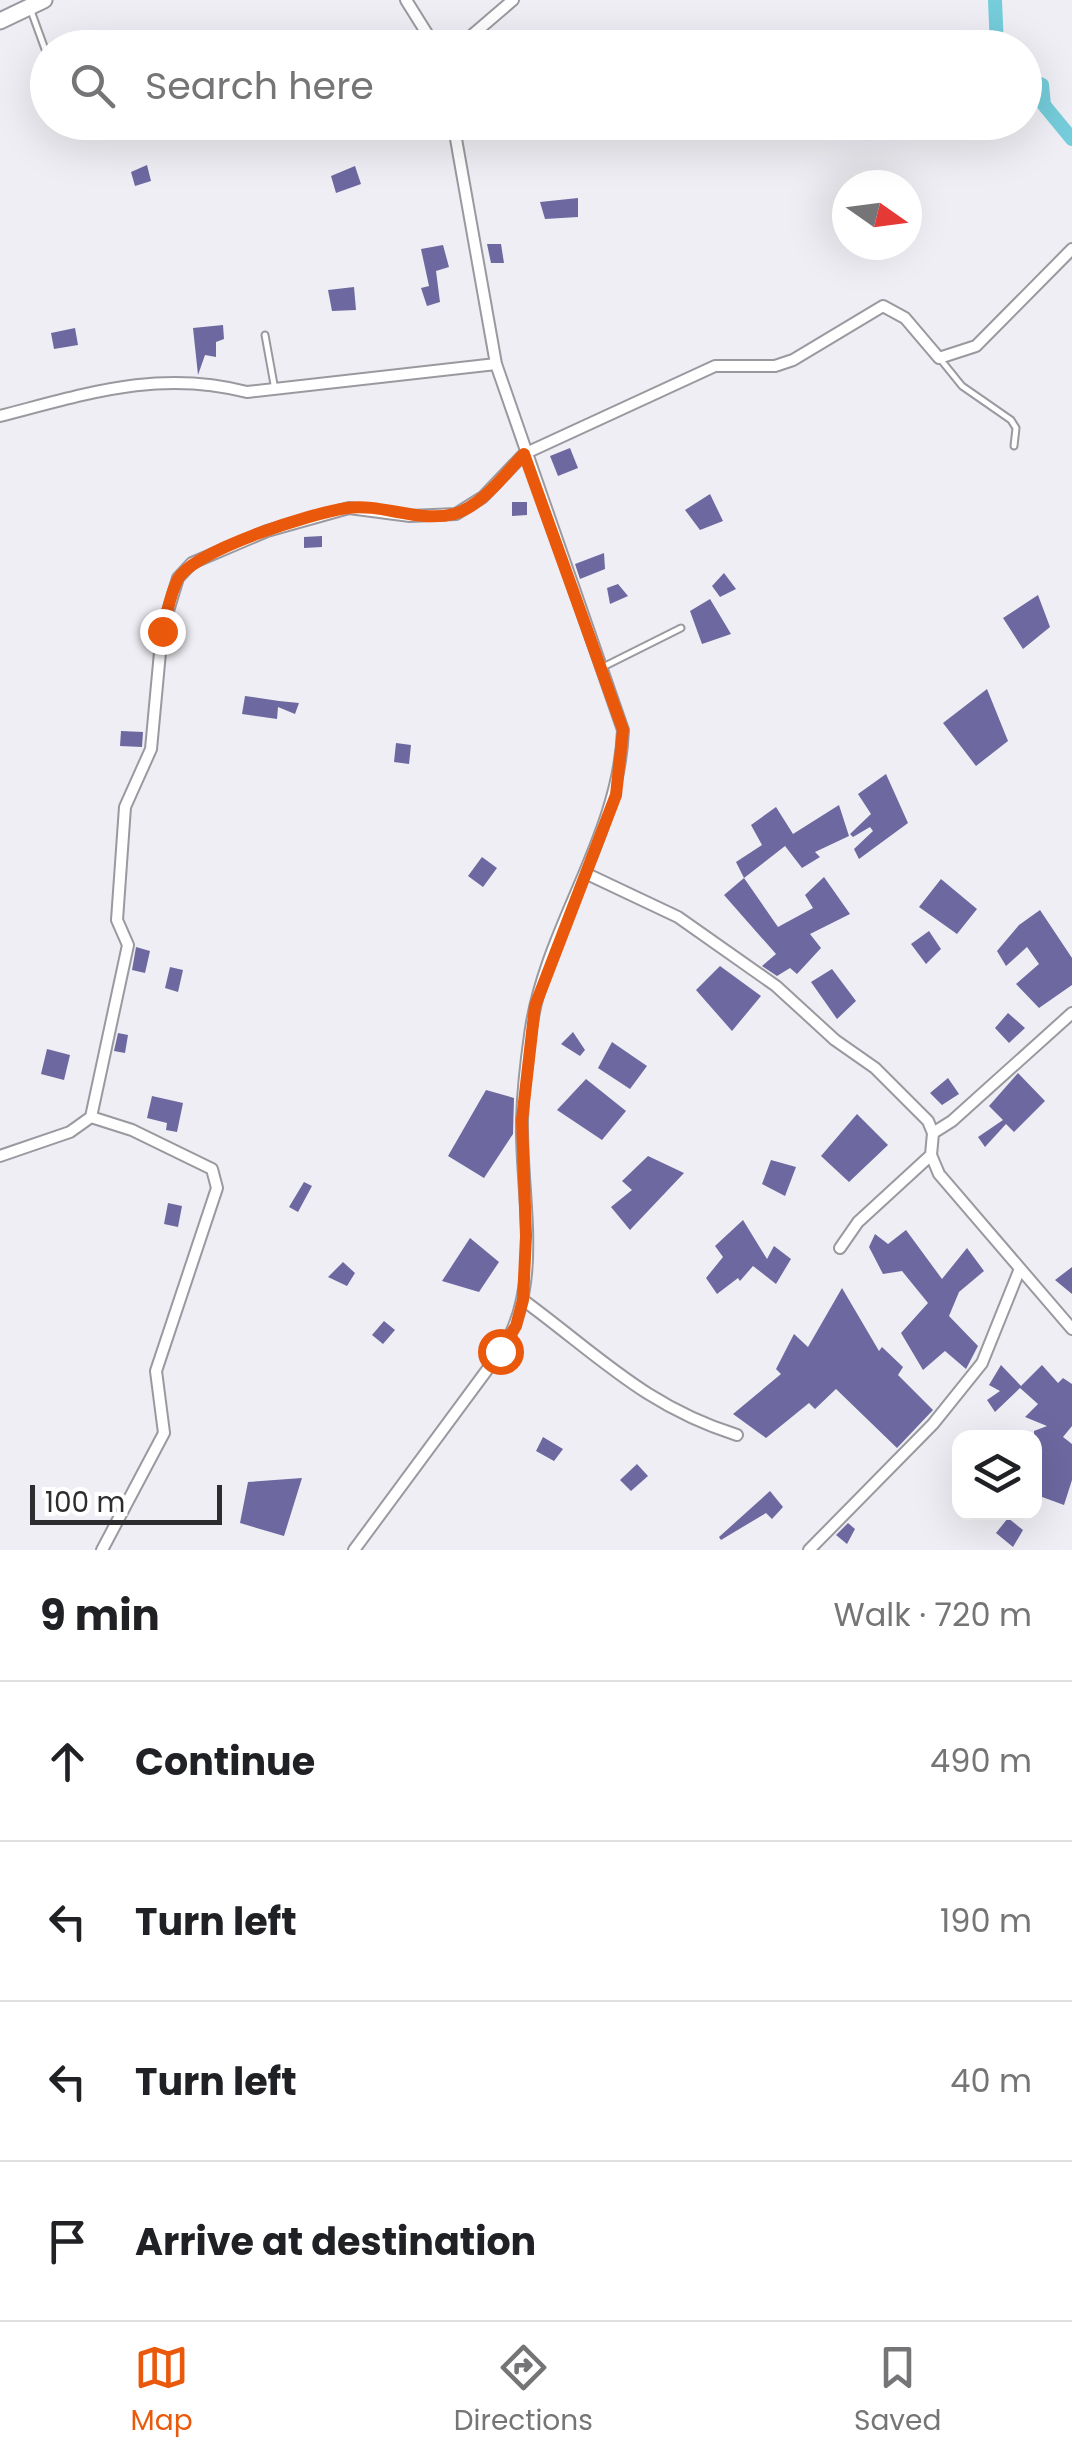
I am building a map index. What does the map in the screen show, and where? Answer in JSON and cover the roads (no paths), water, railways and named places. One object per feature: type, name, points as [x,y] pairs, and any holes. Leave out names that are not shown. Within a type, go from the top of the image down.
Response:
[{"type":"street","points":[[406,0],[425,30]]},
{"type":"street","points":[[477,30],[513,0]]},
{"type":"street","points":[[0,21],[37,4]]},
{"type":"street","points":[[354,1550],[506,1342],[523,1300],[526,1236],[522,1120],[530,1034],[546,973],[616,795],[622,755],[623,730],[524,454],[496,364],[456,140]]},
{"type":"street","points":[[0,1156],[70,1132],[91,1117],[128,944],[117,920],[125,806],[151,749],[162,631],[178,578],[192,563],[252,538],[349,508],[410,516],[456,514],[483,497],[524,454],[715,366],[774,366],[793,360],[883,306],[905,318],[939,358],[976,346],[1072,249]]},
{"type":"street","points":[[0,416],[100,391],[168,380],[208,382],[247,392],[496,364]]},
{"type":"street","points":[[584,872],[678,916],[776,986],[905,1095],[932,1133],[931,1156],[950,1189],[1072,1330]]},
{"type":"street","points":[[932,1133],[952,1121],[1072,1013]]},
{"type":"street","points":[[91,1117],[132,1130],[212,1169],[217,1188],[156,1371],[164,1433],[102,1550]]},
{"type":"street","points":[[840,1248],[858,1222],[931,1156]]},
{"type":"street","points":[[809,1550],[933,1424],[982,1363],[1019,1270]]},
{"type":"street","points":[[523,1300],[620,1378],[661,1405],[737,1435]]},
{"type":"lane","points":[[37,4],[42,30]]},
{"type":"lane","points":[[265,335],[275,390]]},
{"type":"lane","points":[[939,358],[962,386],[1012,420],[1016,428],[1014,446]]},
{"type":"lane","points":[[599,669],[681,628]]},
{"type":"waterway","points":[[995,0],[996,30]]},
{"type":"waterway","points":[[1042,85],[1044,105],[1072,139]]}]
